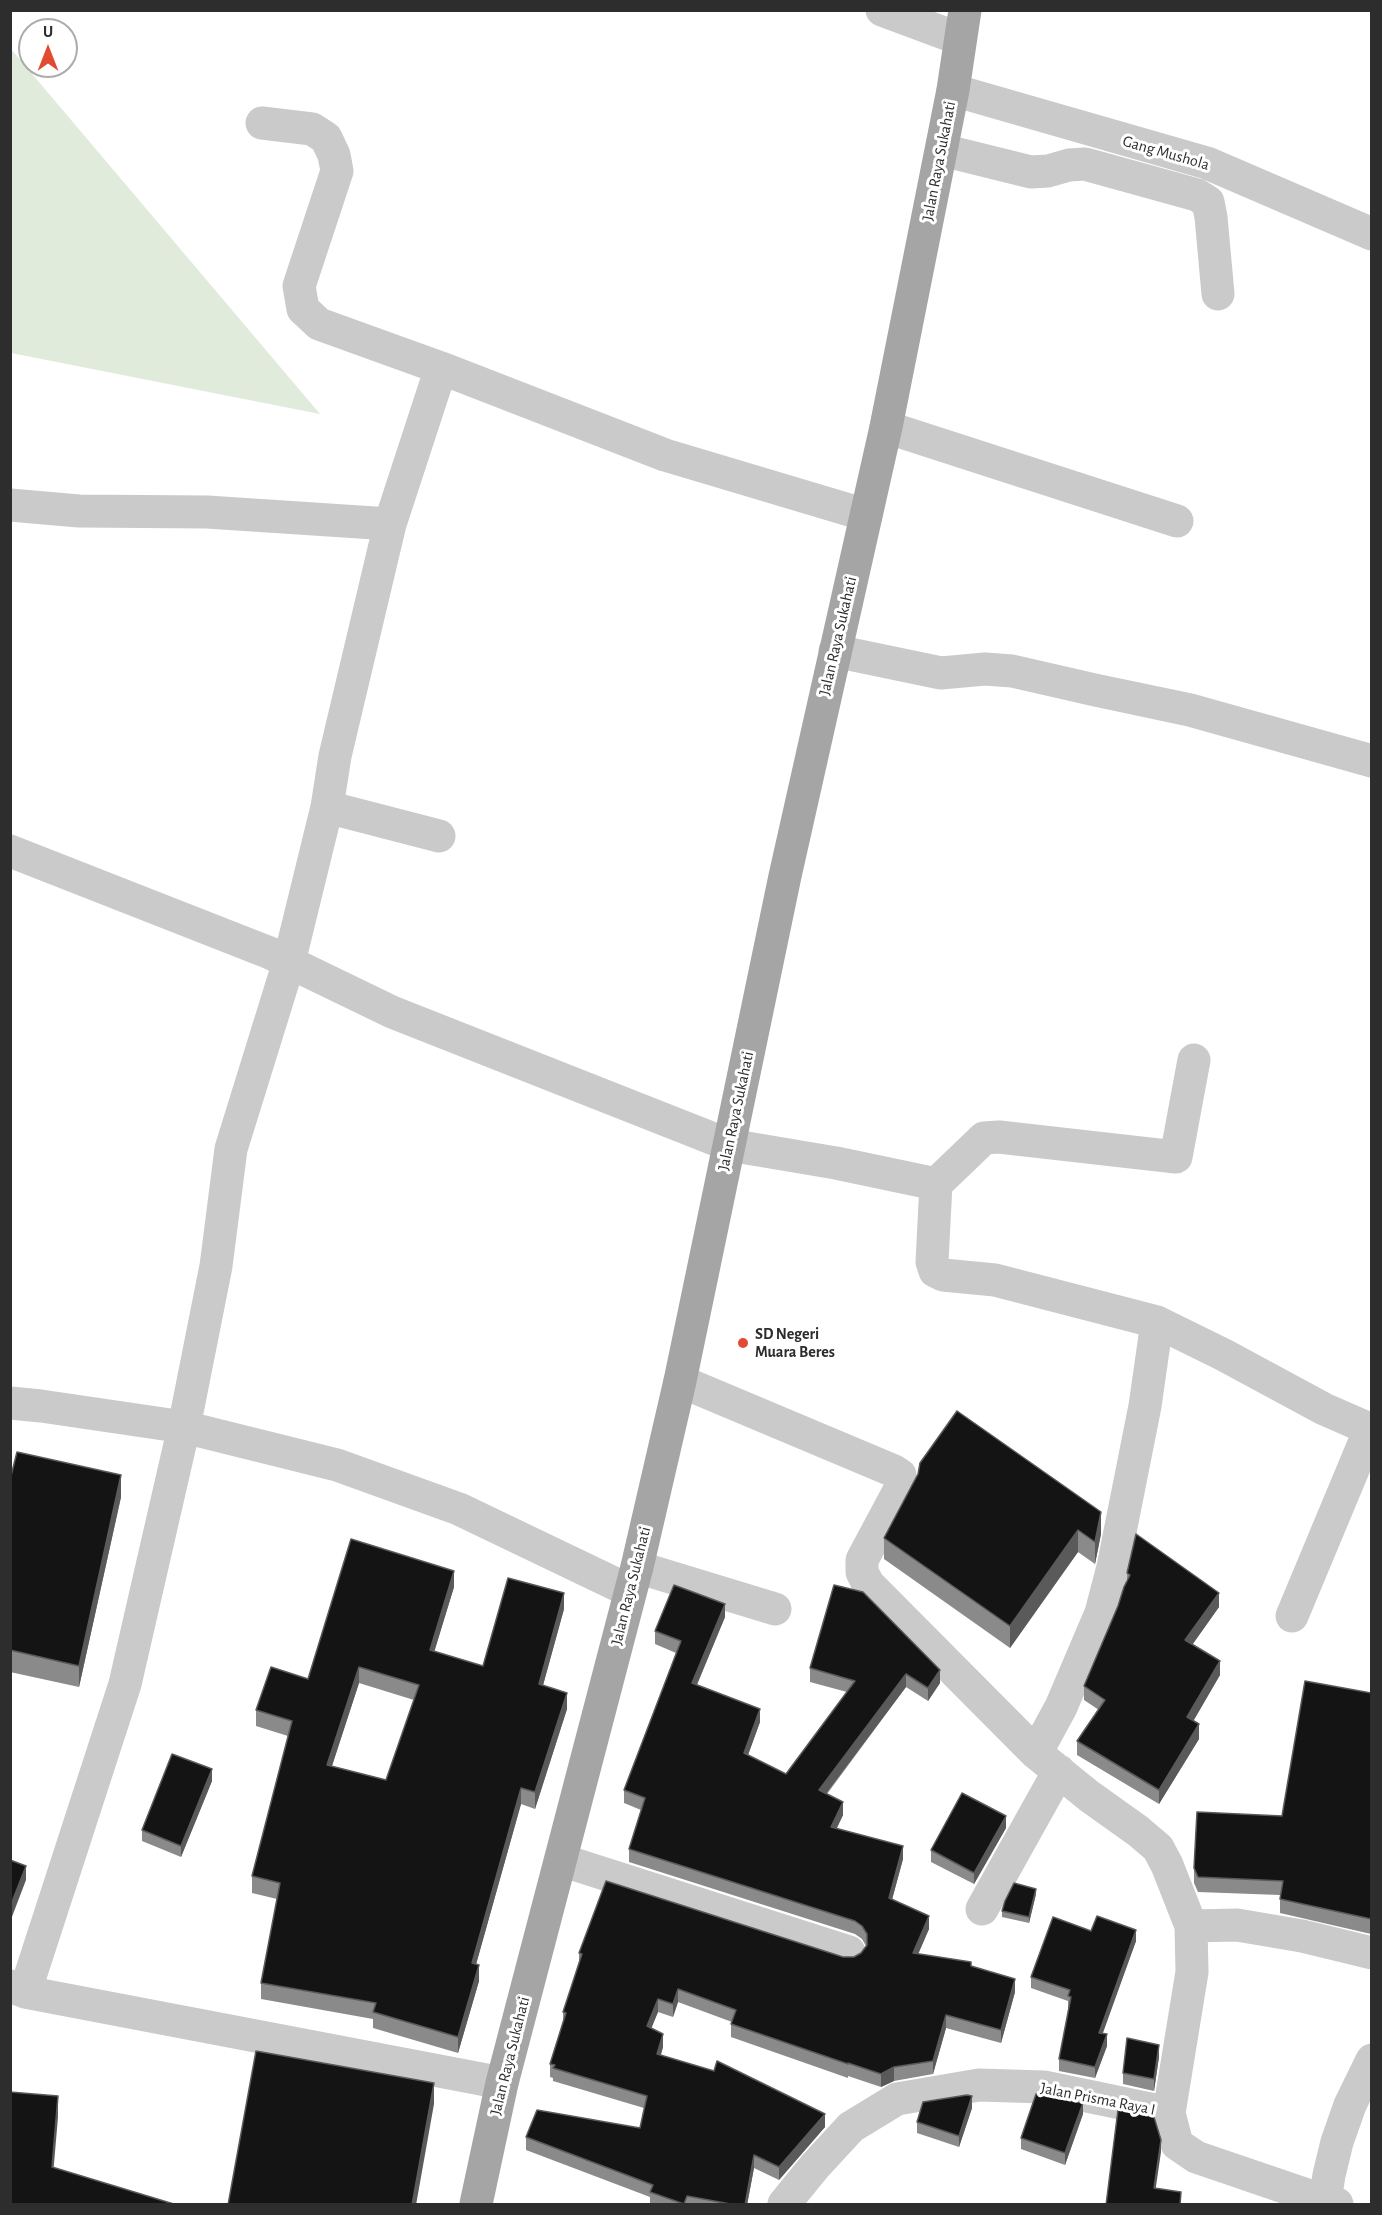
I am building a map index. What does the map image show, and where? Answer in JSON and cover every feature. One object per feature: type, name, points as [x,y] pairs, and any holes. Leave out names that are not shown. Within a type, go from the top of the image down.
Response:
[{"type":"main road","name":"Jalan Raya Sukahati","points":[[476,2205],[502,2083],[634,1579],[680,1381],[785,876],[886,427],[942,150],[963,25]]},
{"type":"street","points":[[882,10],[963,25]]},
{"type":"street","name":"Gang Mushola","points":[[953,90],[1207,163],[1371,234]]},
{"type":"street","points":[[262,123],[312,129],[326,138],[334,154],[337,171],[299,286],[303,309],[319,324],[441,368],[665,455],[866,516]]},
{"type":"street","points":[[942,150],[1031,172],[1085,164],[1197,195],[1208,202],[1218,294]]},
{"type":"street","points":[[441,368],[390,524],[335,756],[327,807],[288,962],[231,1149],[216,1266],[184,1427],[125,1684],[18,1989],[502,2083]]},
{"type":"street","points":[[886,427],[1177,521]]},
{"type":"street","points":[[10,505],[79,511],[207,512],[390,524]]},
{"type":"street","points":[[835,651],[940,673],[985,669],[1012,670],[1190,710],[1371,756]]},
{"type":"street","points":[[327,807],[439,836]]},
{"type":"street","points":[[10,851],[270,953],[392,1012],[729,1145],[836,1163],[936,1184]]},
{"type":"street","points":[[1194,1060],[1176,1157],[999,1137],[984,1138],[936,1184],[932,1262],[935,1270],[943,1275],[995,1280],[1157,1322],[1324,1409],[1371,1430],[1292,1616]]},
{"type":"street","points":[[982,1909],[1048,1762],[1061,1707],[1101,1613],[1113,1567],[1145,1406],[1157,1322]]},
{"type":"street","points":[[680,1381],[897,1472],[902,1479],[902,1487],[862,1560],[861,1566],[865,1578],[873,1591],[1048,1762],[1158,1848],[1191,1926],[1192,1972],[1168,2113],[1177,2144],[1196,2157],[1331,2203],[1337,2142],[1371,2060]]},
{"type":"street","points":[[10,1403],[184,1427],[337,1465],[459,1509],[634,1579],[776,1609]]},
{"type":"street","points":[[561,1860],[849,1952]]},
{"type":"street","points":[[1191,1926],[1248,1927],[1302,1936],[1371,1953]]},
{"type":"street","name":"Jalan Prisma Raya I","points":[[784,2205],[814,2166],[851,2127],[897,2099],[979,2085],[1044,2087],[1168,2113]]},
{"type":"green space","points":[[11,49],[18,57],[18,78],[36,78],[320,414],[11,353]]},
{"type":"building","points":[[957,1411],[1101,1512],[1095,1542],[1078,1530],[1010,1626],[884,1538],[918,1474],[920,1463]]},
{"type":"building","points":[[17,1452],[121,1475],[79,1666],[10,1650],[10,1480]]},
{"type":"building","points":[[1136,1534],[1219,1593],[1185,1640],[1220,1661],[1187,1717],[1199,1724],[1159,1790],[1077,1741],[1105,1700],[1084,1686],[1130,1575],[1127,1573]]},
{"type":"building","points":[[351,1539],[454,1571],[430,1650],[483,1666],[508,1578],[564,1593],[539,1684],[567,1693],[535,1792],[521,1788],[472,1963],[479,1965],[458,2037],[373,2012],[376,2003],[261,1983],[280,1883],[252,1876],[292,1721],[256,1710],[271,1667],[308,1679]],"holes":[[[359,1667],[419,1685],[386,1780],[327,1765]]]},
{"type":"building","points":[[674,1585],[725,1604],[692,1683],[760,1709],[744,1753],[786,1774],[855,1681],[810,1668],[834,1585],[863,1592],[940,1670],[928,1688],[906,1674],[819,1790],[843,1802],[831,1827],[903,1846],[889,1898],[929,1916],[913,1953],[971,1962],[971,1966],[1015,1979],[1001,2030],[946,2015],[933,2061],[894,2067],[881,2074],[731,2024],[736,2010],[678,1989],[673,2004],[658,1999],[647,2026],[663,2034],[657,2054],[714,2071],[717,2061],[825,2114],[779,2167],[754,2155],[745,2205],[687,2196],[684,2204],[650,2192],[653,2185],[526,2137],[537,2110],[640,2128],[647,2096],[553,2068],[555,2065],[550,2064],[566,2013],[563,2012],[582,1954],[579,1953],[606,1881],[843,1957],[854,1957],[861,1953],[867,1945],[867,1934],[855,1921],[629,1849],[645,1798],[624,1790],[681,1641],[655,1631]]},
{"type":"building","points":[[1305,1681],[1371,1693],[1371,1919],[1280,1899],[1283,1881],[1198,1877],[1194,1868],[1197,1812],[1282,1816]]},
{"type":"building","points":[[172,1754],[212,1769],[181,1846],[142,1830]]},
{"type":"building","points":[[962,1793],[1006,1816],[974,1873],[931,1850]]},
{"type":"building","points":[[10,1860],[26,1866],[10,1907]]},
{"type":"building","points":[[1014,1883],[1036,1889],[1029,1917],[1002,1911]]},
{"type":"building","points":[[1097,1916],[1136,1930],[1099,2033],[1107,2034],[1095,2067],[1059,2059],[1071,1997],[1068,1996],[1070,1990],[1031,1977],[1053,1917],[1091,1931]]},
{"type":"building","points":[[1127,2038],[1159,2045],[1154,2079],[1123,2073]]},
{"type":"building","points":[[256,2051],[434,2083],[412,2205],[228,2205]]},
{"type":"building","points":[[10,2092],[58,2096],[52,2167],[177,2205],[10,2205]]},
{"type":"building","points":[[1036,2094],[1083,2103],[1065,2153],[1021,2138]]},
{"type":"building","points":[[972,2096],[959,2136],[917,2122],[923,2102]]},
{"type":"building","points":[[1118,2110],[1154,2117],[1161,2140],[1154,2188],[1181,2192],[1180,2205],[1106,2205]]},
{"type":"place","name":"SD Negeri Muara Beres","points":[[743,1343]]}]
